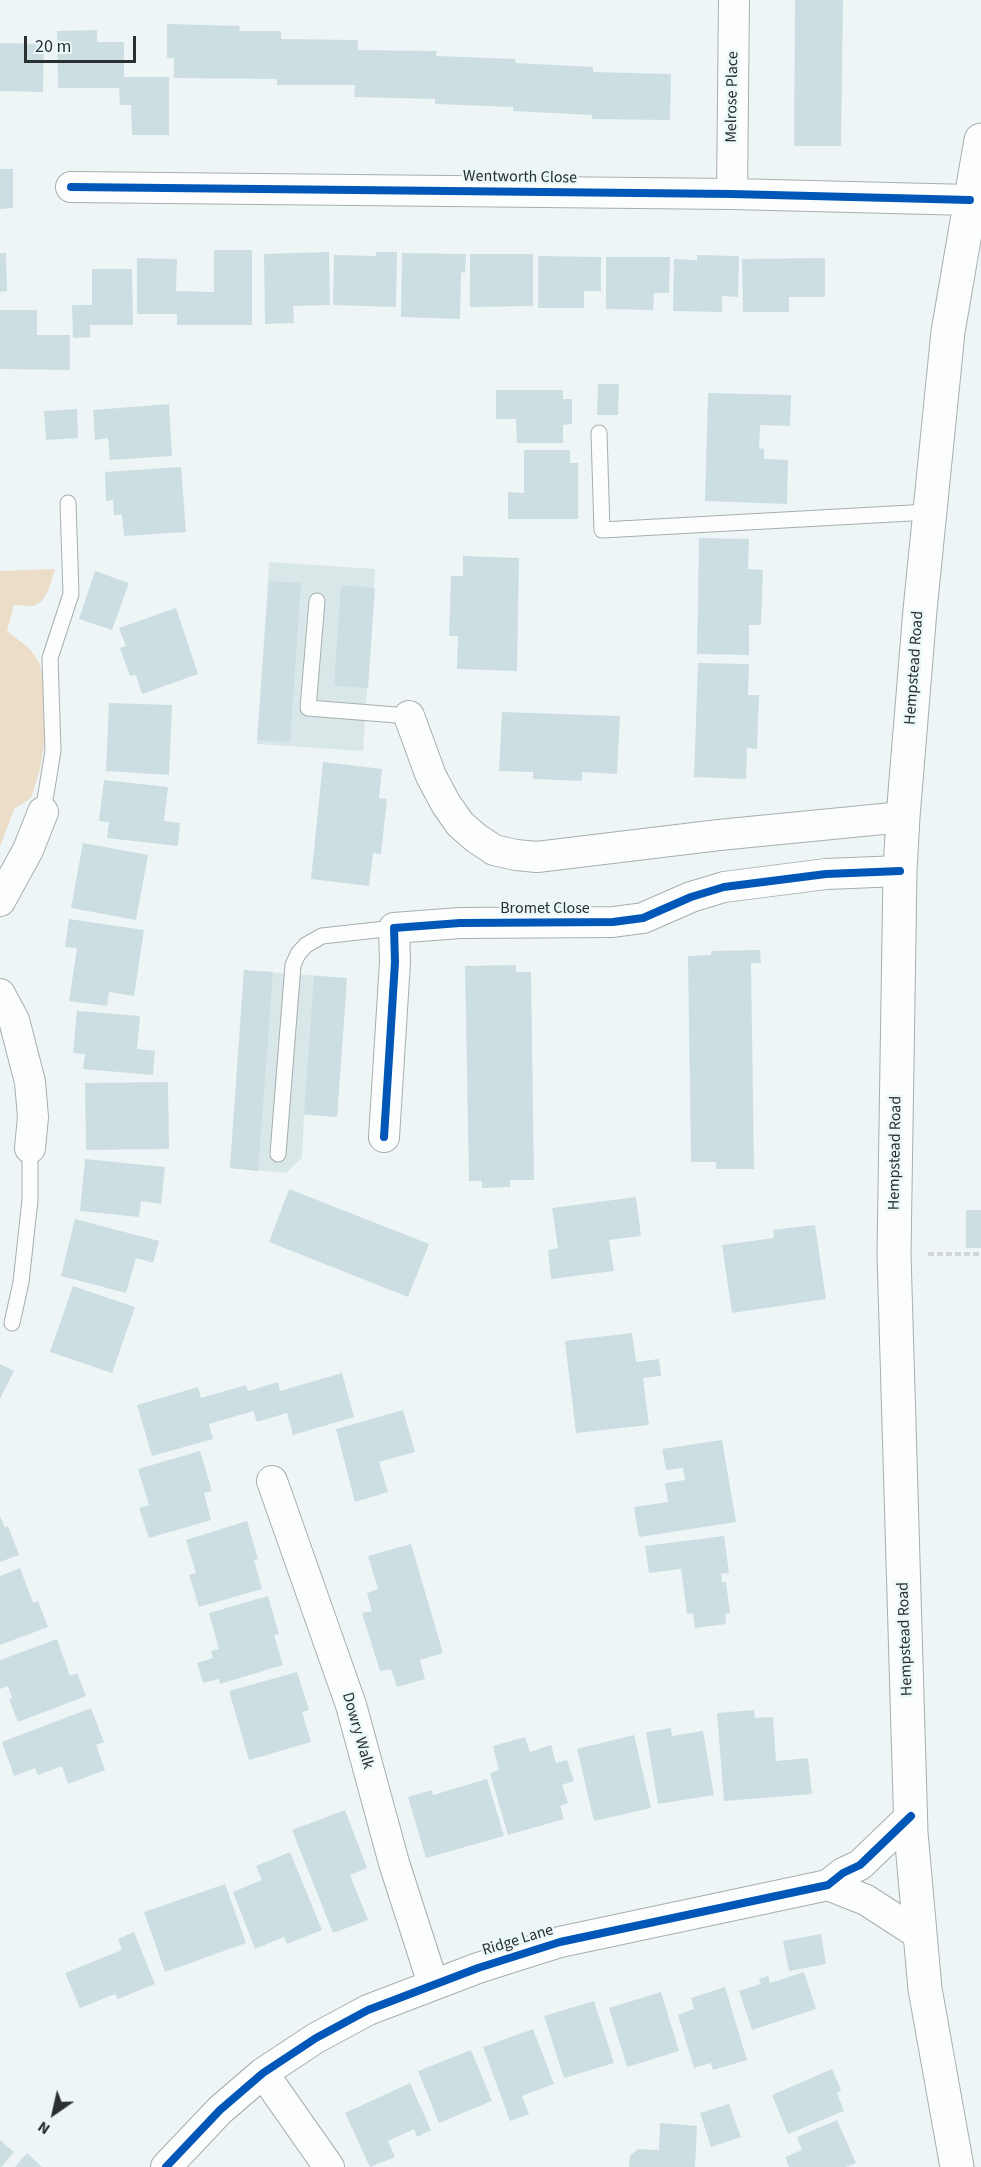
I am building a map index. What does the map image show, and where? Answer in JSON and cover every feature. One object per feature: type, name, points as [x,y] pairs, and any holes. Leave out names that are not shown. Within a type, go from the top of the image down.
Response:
[{"type":"main road","name":"Hempstead Road","points":[[957,2167],[926,1989],[911,1816],[894,1254],[900,871],[903,817],[929,512],[948,332],[981,141]]},
{"type":"street","name":"Melrose Place","points":[[732,194],[734,0]]},
{"type":"street","name":"Wentworth Close","points":[[71,187],[732,194],[970,200]]},
{"type":"street","points":[[409,716],[431,776],[460,824],[494,850],[516,855],[537,856],[903,817]]},
{"type":"street","points":[[0,901],[28,850],[43,812]]},
{"type":"street","name":"Bromet Close","points":[[394,928],[459,922],[623,921],[643,918],[691,897],[724,887],[826,874],[900,871]]},
{"type":"street","points":[[384,1137],[395,962],[394,928]]},
{"type":"street","points":[[0,994],[14,1020],[30,1082],[33,1117],[30,1148]]},
{"type":"street","name":"Dowry Walk","points":[[272,1482],[351,1705],[394,1863],[433,1984]]},
{"type":"street","name":"Ridge Lane","points":[[166,2167],[220,2110],[263,2073],[316,2038],[368,2010],[433,1984],[560,1942],[828,1886],[843,1873],[860,1864],[911,1816]]},
{"type":"street","points":[[828,1886],[866,1900],[920,1935]]},
{"type":"street","points":[[263,2073],[329,2167]]},
{"type":"lane","points":[[599,433],[602,530],[929,512]]},
{"type":"lane","points":[[43,812],[53,751],[50,658],[71,594],[68,503]]},
{"type":"lane","points":[[317,601],[308,708],[409,716]]},
{"type":"lane","points":[[278,1154],[293,965],[298,954],[306,945],[322,936],[394,928]]},
{"type":"lane","points":[[12,1323],[21,1282],[29,1211],[30,1148]]},
{"type":"path","points":[[894,1254],[981,1254]]},
{"type":"shaded area","points":[[269,562],[375,569],[363,751],[257,744]]},
{"type":"shaded area","points":[[55,569],[48,591],[41,602],[33,606],[14,605],[7,631],[30,649],[40,664],[44,687],[46,732],[40,770],[31,798],[14,809],[0,847],[0,571]]},
{"type":"shaded area","points":[[244,970],[347,978],[337,1117],[304,1115],[302,1158],[286,1173],[230,1168]]},
{"type":"building","points":[[795,0],[843,0],[841,146],[794,146]]},
{"type":"building","points":[[167,24],[240,26],[239,31],[281,31],[281,39],[358,40],[358,50],[437,51],[436,56],[515,59],[516,63],[593,67],[593,72],[671,74],[670,120],[592,119],[592,115],[513,111],[513,107],[435,104],[435,99],[354,97],[355,85],[277,85],[277,79],[174,78],[174,58],[167,58]]},
{"type":"building","points":[[97,30],[97,42],[124,42],[124,77],[169,77],[169,135],[132,135],[131,105],[120,105],[119,88],[58,88],[57,31]]},
{"type":"building","points":[[0,43],[44,44],[43,92],[0,91]]},
{"type":"building","points":[[0,169],[13,169],[13,208],[0,209]]},
{"type":"building","points":[[214,250],[252,250],[252,325],[177,325],[177,314],[137,314],[137,258],[177,259],[176,291],[214,292]]},
{"type":"building","points":[[329,252],[330,305],[293,306],[294,323],[265,324],[264,254]]},
{"type":"building","points":[[376,252],[397,252],[396,307],[333,305],[334,255],[376,256]]},
{"type":"building","points":[[0,253],[6,253],[7,291],[0,292]]},
{"type":"building","points":[[402,253],[466,254],[465,273],[461,272],[460,319],[401,317]]},
{"type":"building","points":[[470,254],[533,254],[533,306],[470,307]]},
{"type":"building","points":[[697,255],[739,256],[738,297],[722,296],[722,312],[673,311],[674,259],[697,260]]},
{"type":"building","points":[[538,256],[601,257],[601,291],[584,291],[584,308],[538,308]]},
{"type":"building","points":[[606,257],[670,257],[669,293],[654,293],[653,310],[606,309]]},
{"type":"building","points":[[825,258],[825,297],[789,297],[789,312],[743,312],[742,259]]},
{"type":"building","points":[[92,269],[132,269],[133,325],[90,325],[90,337],[73,338],[72,305],[92,305]]},
{"type":"building","points":[[0,310],[37,310],[37,335],[70,335],[70,370],[0,369]]},
{"type":"building","points":[[598,384],[619,384],[618,415],[597,415]]},
{"type":"building","points":[[496,390],[563,390],[563,399],[572,399],[572,424],[563,425],[563,443],[517,443],[516,419],[496,419]]},
{"type":"building","points":[[708,393],[791,395],[790,426],[760,425],[759,448],[764,449],[764,459],[788,460],[787,504],[705,501]]},
{"type":"building","points":[[169,404],[172,456],[110,460],[108,438],[95,440],[93,410]]},
{"type":"building","points":[[77,409],[78,438],[46,440],[44,411]]},
{"type":"building","points":[[524,450],[570,450],[570,463],[578,463],[578,519],[508,519],[508,492],[524,493]]},
{"type":"building","points":[[181,467],[186,532],[124,536],[122,515],[114,515],[113,500],[106,501],[105,472]]},
{"type":"building","points":[[699,538],[749,539],[748,569],[763,570],[761,625],[749,625],[749,655],[697,654]]},
{"type":"building","points":[[463,556],[519,558],[517,671],[457,669],[458,636],[449,636],[451,576],[463,576]]},
{"type":"building","points":[[95,571],[129,583],[112,630],[79,619]]},
{"type":"building","points":[[269,581],[301,583],[290,742],[257,740]]},
{"type":"building","points":[[341,585],[375,588],[368,688],[334,686]]},
{"type":"building","points":[[176,608],[198,674],[142,694],[136,675],[130,676],[120,648],[126,646],[119,628]]},
{"type":"building","points":[[698,663],[749,664],[748,695],[759,695],[757,749],[747,748],[746,779],[694,777]]},
{"type":"building","points":[[109,703],[172,705],[169,775],[106,771]]},
{"type":"building","points":[[502,712],[620,716],[617,774],[582,772],[582,781],[533,779],[533,772],[499,771]]},
{"type":"building","points":[[323,762],[382,769],[379,798],[387,799],[381,854],[373,853],[369,886],[311,879]]},
{"type":"building","points":[[104,780],[168,787],[164,821],[180,823],[178,846],[107,838],[109,822],[99,821]]},
{"type":"building","points":[[83,843],[148,855],[136,920],[71,908]]},
{"type":"building","points":[[69,919],[144,930],[134,996],[109,992],[107,1006],[69,1001],[77,948],[65,947]]},
{"type":"building","points":[[760,950],[761,963],[751,963],[754,1169],[716,1169],[716,1162],[691,1162],[688,956],[711,955],[711,951]]},
{"type":"building","points":[[516,965],[516,972],[531,972],[534,1180],[510,1180],[510,1187],[482,1188],[482,1181],[469,1181],[465,966]]},
{"type":"building","points":[[244,970],[273,972],[258,1171],[230,1168]]},
{"type":"building","points":[[314,976],[347,978],[337,1117],[304,1114]]},
{"type":"building","points":[[77,1011],[140,1016],[137,1049],[155,1051],[153,1075],[83,1069],[85,1054],[73,1053]]},
{"type":"building","points":[[168,1082],[169,1149],[86,1150],[85,1083]]},
{"type":"building","points":[[85,1159],[165,1167],[161,1204],[141,1201],[139,1217],[80,1211]]},
{"type":"building","points":[[289,1189],[429,1244],[408,1297],[269,1242]]},
{"type":"building","points":[[636,1197],[641,1236],[609,1240],[614,1271],[551,1279],[548,1250],[558,1248],[552,1208]]},
{"type":"building","points":[[966,1210],[981,1210],[981,1248],[966,1248]]},
{"type":"building","points":[[75,1219],[159,1241],[153,1263],[136,1258],[126,1293],[61,1276]]},
{"type":"building","points":[[815,1225],[826,1299],[732,1313],[722,1245],[774,1238],[773,1230]]},
{"type":"building","points":[[73,1286],[135,1307],[112,1373],[50,1352]]},
{"type":"building","points":[[632,1333],[636,1362],[659,1359],[661,1376],[643,1378],[649,1425],[576,1433],[565,1341]]},
{"type":"building","points":[[0,1364],[14,1371],[0,1399]]},
{"type":"building","points":[[342,1373],[354,1417],[293,1435],[287,1413],[257,1422],[253,1411],[209,1424],[213,1439],[152,1456],[137,1405],[198,1387],[201,1398],[246,1385],[248,1391],[278,1382],[280,1391]]},
{"type":"building","points":[[403,1410],[415,1452],[379,1462],[388,1492],[355,1502],[336,1429]]},
{"type":"building","points":[[722,1440],[736,1522],[639,1537],[634,1507],[668,1502],[665,1483],[685,1480],[683,1468],[666,1470],[662,1449]]},
{"type":"building","points":[[200,1451],[212,1491],[204,1493],[211,1520],[149,1538],[139,1508],[149,1505],[138,1469]]},
{"type":"building","points":[[0,1516],[5,1528],[8,1526],[19,1555],[0,1562]]},
{"type":"building","points":[[247,1521],[258,1559],[254,1560],[262,1589],[199,1607],[189,1575],[196,1573],[186,1540]]},
{"type":"building","points":[[724,1536],[729,1573],[721,1574],[722,1582],[726,1582],[730,1613],[725,1614],[726,1624],[695,1628],[693,1613],[687,1614],[681,1569],[649,1573],[645,1546]]},
{"type":"building","points":[[411,1544],[443,1653],[420,1660],[425,1679],[397,1687],[391,1669],[380,1671],[362,1613],[372,1611],[367,1593],[378,1589],[368,1556]]},
{"type":"building","points":[[20,1568],[33,1603],[38,1601],[48,1627],[0,1645],[0,1576]]},
{"type":"building","points":[[268,1596],[279,1634],[274,1635],[283,1665],[220,1684],[219,1679],[203,1683],[197,1663],[213,1658],[211,1651],[219,1649],[209,1613]]},
{"type":"building","points":[[57,1639],[70,1676],[77,1673],[86,1696],[18,1722],[9,1699],[12,1698],[8,1686],[0,1689],[0,1660]]},
{"type":"building","points":[[297,1672],[309,1710],[302,1712],[311,1742],[249,1760],[229,1691]]},
{"type":"building","points":[[91,1708],[104,1742],[96,1745],[105,1770],[68,1784],[62,1766],[38,1775],[35,1768],[14,1776],[2,1742]]},
{"type":"building","points":[[754,1710],[755,1718],[773,1717],[776,1761],[808,1758],[812,1794],[724,1801],[717,1713]]},
{"type":"building","points":[[671,1728],[672,1736],[703,1731],[714,1795],[658,1804],[646,1732]]},
{"type":"building","points":[[634,1735],[651,1808],[594,1821],[577,1749]]},
{"type":"building","points":[[525,1737],[530,1752],[551,1745],[556,1763],[567,1760],[574,1781],[562,1785],[568,1803],[560,1806],[564,1819],[508,1835],[490,1773],[499,1770],[493,1746]]},
{"type":"building","points":[[487,1779],[504,1836],[426,1858],[408,1797],[432,1790],[433,1795]]},
{"type":"building","points":[[345,1810],[367,1868],[350,1875],[368,1920],[333,1933],[292,1830]]},
{"type":"building","points":[[290,1852],[322,1930],[287,1944],[284,1937],[255,1949],[233,1892],[262,1880],[256,1866]]},
{"type":"building","points":[[225,1884],[246,1943],[165,1972],[144,1912]]},
{"type":"building","points":[[134,1932],[155,1984],[118,1999],[115,1994],[80,2008],[65,1973],[122,1950],[118,1939]]},
{"type":"building","points":[[821,1934],[826,1964],[789,1971],[783,1941]]},
{"type":"building","points":[[804,1972],[816,2009],[752,2030],[739,1991],[761,1984],[759,1979],[768,1976],[770,1983]]},
{"type":"building","points":[[725,1987],[747,2060],[713,2070],[711,2063],[694,2068],[678,2015],[694,2009],[691,1998]]},
{"type":"building","points":[[661,1992],[679,2051],[627,2067],[609,2008]]},
{"type":"building","points":[[594,2001],[614,2063],[564,2078],[544,2016]]},
{"type":"building","points":[[533,2029],[554,2084],[522,2096],[529,2114],[510,2121],[483,2047]]},
{"type":"building","points":[[471,2050],[492,2101],[439,2123],[418,2071]]},
{"type":"building","points":[[832,2069],[841,2090],[837,2093],[844,2111],[788,2134],[772,2095]]},
{"type":"building","points":[[410,2083],[431,2130],[417,2137],[414,2129],[388,2141],[395,2157],[370,2167],[345,2113]]},
{"type":"building","points":[[729,2104],[741,2137],[711,2147],[700,2113]]},
{"type":"building","points":[[837,2120],[856,2163],[846,2167],[789,2167],[785,2157],[802,2150],[797,2137]]},
{"type":"building","points":[[660,2123],[697,2126],[695,2167],[629,2167],[630,2156],[638,2149],[659,2150]]},
{"type":"building","points":[[0,2140],[14,2152],[1,2167],[0,2167]]},
{"type":"building","points":[[27,2153],[42,2167],[15,2167]]},
{"type":"cycle path","points":[[71,187],[732,194],[970,200]]},
{"type":"cycle path","points":[[384,1137],[395,962],[394,928],[460,923],[613,922],[643,918],[691,897],[724,887],[826,874],[900,871]]},
{"type":"cycle path","points":[[166,2167],[220,2110],[263,2073],[316,2038],[368,2010],[478,1968],[560,1942],[828,1885],[843,1873],[860,1865],[911,1816]]}]
